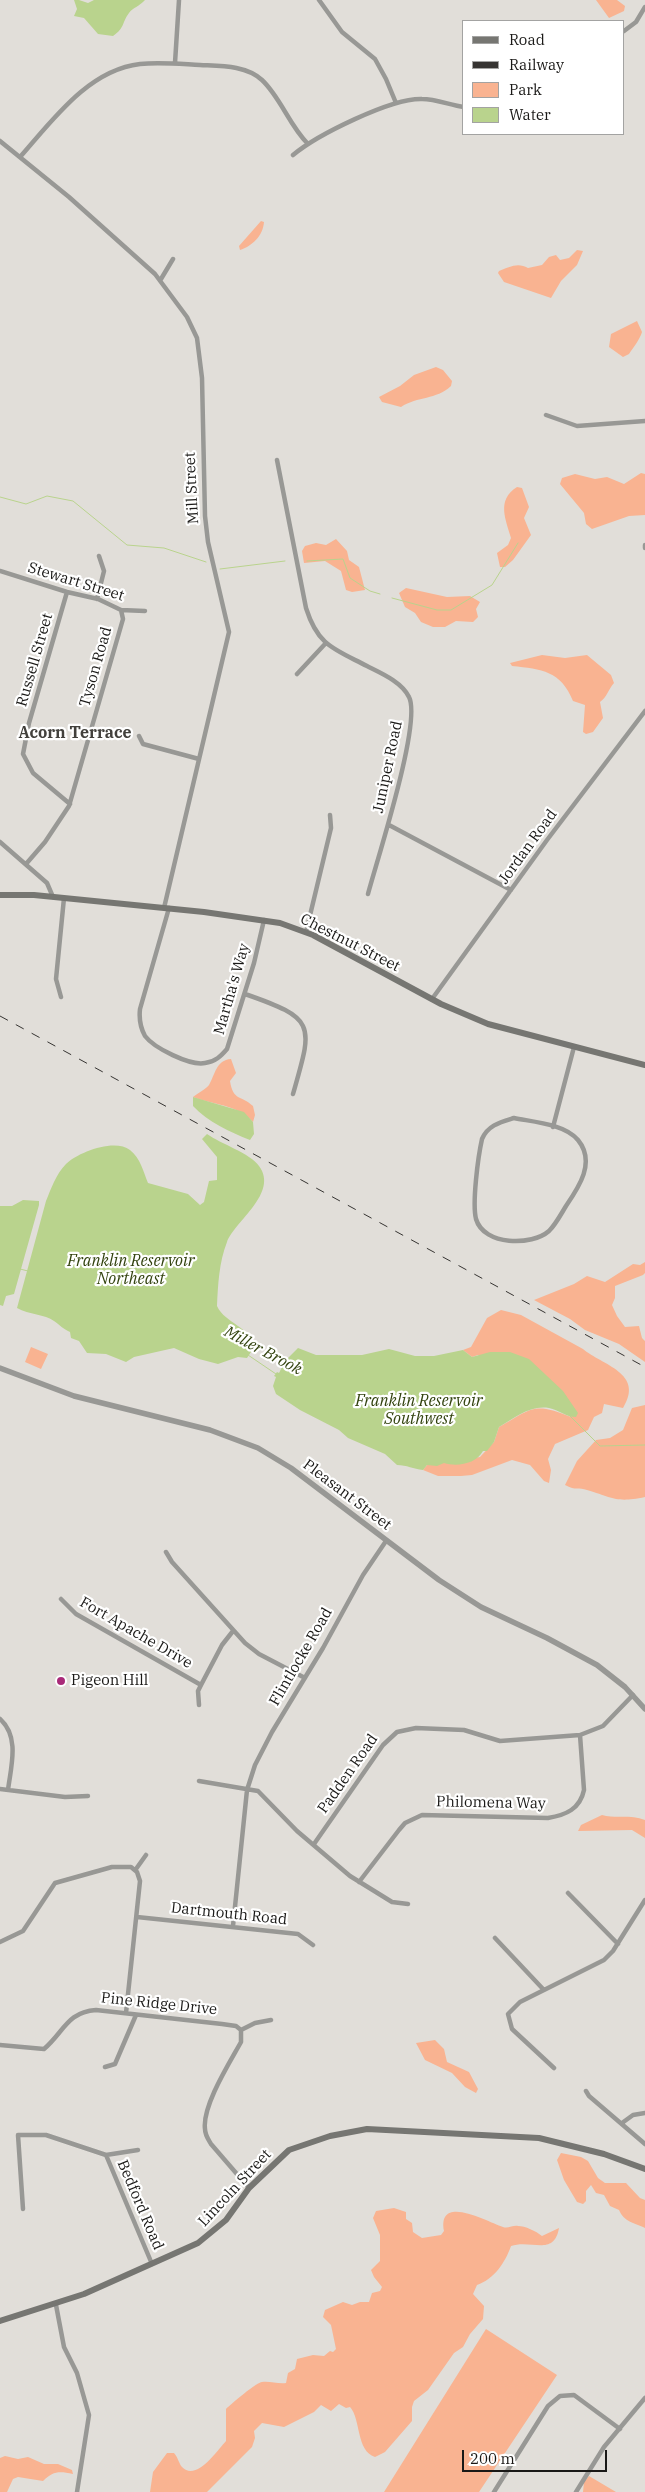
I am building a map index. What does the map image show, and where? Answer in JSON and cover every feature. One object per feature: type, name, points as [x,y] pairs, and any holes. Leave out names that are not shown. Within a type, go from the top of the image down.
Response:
[{"type":"main road","name":"Chestnut Street","points":[[0,895],[64,898],[264,920],[306,932],[432,999],[488,1024],[645,1065]]},
{"type":"main road","name":"Lincoln Street","points":[[0,2321],[56,2305],[152,2264],[208,2237],[226,2220],[249,2188],[289,2150],[330,2136],[367,2129],[539,2138],[604,2154],[645,2169]]},
{"type":"street","points":[[175,63],[179,0]]},
{"type":"street","points":[[319,0],[342,32],[366,50],[378,64],[396,103]]},
{"type":"street","points":[[625,30],[636,22],[645,7]]},
{"type":"street","points":[[20,157],[76,96],[90,84],[106,75],[134,65],[175,63],[230,67],[252,73],[270,89],[291,125],[308,144]]},
{"type":"street","points":[[293,155],[327,133],[396,103],[421,98],[462,107]]},
{"type":"street","name":"Mill Street","points":[[0,141],[143,262],[161,280],[187,317],[198,344],[202,378],[205,516],[208,542],[228,626],[228,644],[167,908]]},
{"type":"street","points":[[161,280],[173,259]]},
{"type":"street","points":[[546,415],[577,426],[645,421]]},
{"type":"street","name":"Juniper Road","points":[[277,460],[306,608],[311,624],[325,644],[403,688],[412,704],[411,727],[388,825],[368,894]]},
{"type":"street","points":[[96,599],[104,571],[99,556]]},
{"type":"street","name":"Stewart Street","points":[[0,571],[112,604],[121,610],[145,612]]},
{"type":"street","name":"Russell Street","points":[[67,592],[27,730],[23,754],[34,773],[70,804]]},
{"type":"street","name":"Tyson Road","points":[[26,864],[45,842],[70,804],[124,619],[121,610]]},
{"type":"street","points":[[296,674],[325,644]]},
{"type":"street","name":"Jordan Road","points":[[432,999],[645,711]]},
{"type":"street","points":[[139,736],[143,744],[200,759]]},
{"type":"street","points":[[306,932],[331,828],[330,815]]},
{"type":"street","points":[[388,825],[511,890]]},
{"type":"street","points":[[0,842],[48,883],[53,897]]},
{"type":"street","points":[[61,997],[56,979],[64,898]]},
{"type":"street","name":"Martha's Way","points":[[167,908],[140,1009],[140,1024],[148,1039],[177,1057],[195,1064],[211,1062],[222,1056],[228,1049],[245,994],[264,920]]},
{"type":"street","points":[[245,994],[289,1012],[302,1022],[307,1044],[293,1094]]},
{"type":"street","points":[[553,1127],[574,1047]]},
{"type":"street","points":[[514,1118],[553,1127],[574,1136],[584,1150],[586,1160],[585,1172],[569,1201],[556,1222],[544,1234],[507,1242],[489,1235],[479,1225],[474,1209],[480,1149],[484,1133],[496,1124],[514,1118]]},
{"type":"street","name":"Pleasant Street","points":[[0,1368],[74,1396],[210,1430],[258,1448],[291,1468],[442,1583],[481,1607],[547,1638],[597,1666],[633,1695],[645,1709]]},
{"type":"street","name":"Flintlocke Road","points":[[233,1926],[247,1790],[260,1753],[363,1575],[386,1541]]},
{"type":"street","points":[[166,1552],[172,1562],[233,1631],[259,1654],[305,1678]]},
{"type":"street","name":"Fort Apache Drive","points":[[61,1599],[76,1614],[201,1685]]},
{"type":"street","points":[[199,1705],[198,1691],[222,1645],[233,1631]]},
{"type":"street","name":"Padden Road","points":[[314,1844],[383,1745],[397,1732],[416,1728],[464,1730],[490,1739],[510,1742],[580,1735],[604,1726],[633,1695]]},
{"type":"street","points":[[0,1719],[8,1727],[12,1738],[8,1790]]},
{"type":"street","name":"Philomena Way","points":[[359,1882],[405,1823],[422,1814],[548,1818],[566,1814],[574,1809],[582,1798],[584,1790],[580,1735]]},
{"type":"street","points":[[199,1781],[258,1791],[288,1823],[359,1882],[395,1903],[408,1904]]},
{"type":"street","points":[[0,1788],[65,1797],[88,1796]]},
{"type":"street","points":[[136,1869],[146,1855]]},
{"type":"street","points":[[0,1942],[23,1931],[55,1883],[74,1876],[123,1865],[136,1869]]},
{"type":"street","points":[[126,2014],[138,1917],[140,1881],[136,1869]]},
{"type":"street","points":[[568,1893],[618,1944]]},
{"type":"street","points":[[554,2068],[512,2028],[508,2014],[516,2004],[604,1960],[618,1944],[645,1900]]},
{"type":"street","name":"Dartmouth Road","points":[[138,1917],[298,1934],[313,1945]]},
{"type":"street","points":[[495,1938],[543,1990]]},
{"type":"street","name":"Pine Ridge Drive","points":[[0,2045],[44,2049],[78,2012],[96,2010],[222,2024],[236,2026],[241,2030]]},
{"type":"street","points":[[105,2067],[115,2064],[120,2057],[136,2015]]},
{"type":"street","points":[[249,2188],[222,2160],[204,2129],[209,2105],[241,2042],[241,2030],[255,2023],[271,2020]]},
{"type":"street","points":[[586,2091],[589,2096],[645,2144]]},
{"type":"street","points":[[622,2123],[633,2115],[645,2113]]},
{"type":"street","points":[[23,2209],[18,2134],[46,2135],[106,2155],[138,2150]]},
{"type":"street","name":"Bedford Road","points":[[106,2155],[152,2264]]},
{"type":"street","points":[[56,2305],[64,2347],[76,2373],[89,2416],[77,2492]]},
{"type":"street","points":[[494,2492],[548,2406],[560,2396],[574,2395],[620,2428]]},
{"type":"street","points":[[576,2492],[592,2464],[645,2398]]},
{"type":"green space","points":[[596,0],[617,0],[625,6],[624,11],[609,18]]},
{"type":"green space","points":[[261,221],[264,222],[262,232],[253,243],[240,250],[239,246]]},
{"type":"green space","points":[[577,250],[583,251],[577,265],[561,281],[551,298],[504,282],[498,273],[514,266],[521,265],[528,268],[542,265],[549,257],[556,255],[560,260],[569,258]]},
{"type":"green space","points":[[637,321],[642,332],[641,335],[629,354],[623,357],[609,347],[611,334]]},
{"type":"green space","points":[[436,367],[443,370],[452,381],[451,386],[439,394],[401,407],[382,402],[379,397],[400,386],[414,375]]},
{"type":"green space","points":[[641,473],[645,474],[645,515],[629,516],[592,529],[586,524],[584,513],[560,484],[562,478],[575,474],[595,479],[607,477],[624,484]]},
{"type":"green space","points":[[517,487],[522,488],[529,507],[524,518],[531,535],[513,560],[505,567],[500,567],[497,553],[508,545],[511,538],[505,517],[505,504],[511,492]]},
{"type":"green space","points":[[336,539],[347,551],[349,560],[359,567],[365,590],[352,592],[346,590],[341,571],[325,561],[304,563],[302,551],[305,546],[316,543],[326,545]]},
{"type":"green space","points":[[406,588],[447,597],[470,596],[480,602],[476,609],[478,617],[473,622],[456,621],[445,627],[433,627],[421,622],[415,613],[405,607],[399,593]]},
{"type":"green space","points":[[542,655],[565,658],[587,655],[611,675],[614,683],[600,702],[603,718],[593,732],[586,734],[583,732],[585,705],[573,701],[563,683],[549,673],[512,666],[510,663]]},
{"type":"green space","points":[[231,1059],[236,1073],[230,1081],[231,1087],[235,1095],[253,1106],[255,1115],[253,1122],[232,1108],[193,1097],[209,1085],[222,1062]]},
{"type":"green space","points":[[645,1262],[645,1273],[643,1275],[615,1286],[615,1298],[612,1305],[625,1327],[639,1326],[642,1338],[645,1341],[645,1362],[619,1344],[585,1330],[570,1319],[534,1300],[574,1284],[587,1276],[605,1282],[633,1264],[640,1265]]},
{"type":"green space","points":[[501,1310],[521,1315],[610,1365],[625,1378],[629,1386],[628,1396],[623,1408],[604,1404],[602,1413],[594,1417],[588,1430],[555,1444],[548,1459],[551,1470],[549,1483],[544,1481],[530,1465],[512,1460],[472,1475],[438,1476],[423,1470],[427,1465],[480,1457],[494,1442],[499,1427],[533,1409],[548,1409],[571,1417],[478,1355],[472,1357],[463,1350],[471,1347],[487,1318]]},
{"type":"green space","points":[[31,1347],[48,1354],[41,1369],[25,1362]]},
{"type":"green space","points":[[645,1405],[645,1497],[621,1500],[565,1485],[577,1461],[596,1440],[610,1438],[623,1430],[632,1408]]},
{"type":"green space","points":[[602,1815],[634,1817],[645,1820],[645,1838],[632,1830],[578,1831],[581,1825]]},
{"type":"green space","points":[[435,2040],[444,2049],[447,2062],[469,2072],[478,2089],[476,2093],[465,2087],[452,2073],[425,2060],[416,2043]]},
{"type":"green space","points":[[561,2153],[581,2157],[588,2161],[598,2178],[605,2183],[626,2183],[640,2198],[645,2200],[645,2228],[627,2220],[619,2210],[610,2206],[604,2195],[596,2193],[591,2185],[586,2191],[586,2201],[583,2204],[577,2202],[564,2180],[557,2160]]},
{"type":"green space","points":[[394,2208],[406,2212],[406,2219],[412,2223],[413,2232],[422,2238],[441,2235],[444,2231],[444,2220],[448,2214],[456,2212],[476,2216],[505,2227],[524,2227],[542,2236],[559,2228],[556,2237],[547,2245],[519,2244],[511,2246],[506,2258],[494,2275],[477,2285],[473,2294],[484,2306],[483,2319],[470,2334],[463,2347],[454,2353],[428,2390],[414,2401],[412,2421],[385,2452],[375,2457],[369,2454],[362,2442],[356,2419],[350,2407],[346,2408],[339,2404],[331,2411],[321,2405],[314,2412],[284,2427],[262,2423],[254,2431],[255,2438],[252,2447],[207,2492],[150,2492],[153,2472],[167,2453],[174,2453],[181,2466],[188,2471],[200,2468],[212,2458],[226,2441],[226,2409],[259,2383],[286,2383],[288,2373],[295,2369],[297,2359],[313,2355],[324,2356],[336,2349],[331,2325],[323,2317],[325,2310],[343,2302],[352,2305],[360,2302],[369,2302],[372,2293],[380,2291],[382,2287],[371,2270],[380,2261],[380,2235],[373,2218],[376,2211]]},
{"type":"green space","points":[[486,2329],[557,2375],[479,2492],[384,2492]]},
{"type":"green space","points":[[5,2456],[18,2459],[28,2457],[44,2464],[58,2464],[72,2470],[73,2474],[56,2473],[43,2481],[18,2477],[13,2479],[7,2492],[0,2492],[0,2458]]},
{"type":"green space","points":[[589,2476],[616,2492],[583,2492],[584,2482]]},
{"type":"water","points":[[74,0],[88,3],[94,0],[145,0],[130,11],[121,28],[113,36],[98,34],[84,18],[74,16],[77,9]]},
{"type":"water","points":[[193,1097],[244,1112],[253,1122],[254,1134],[250,1140],[227,1130],[205,1117],[193,1106]]},
{"type":"water","name":"Franklin Reservoir Northeast","points":[[207,1134],[255,1161],[264,1176],[264,1186],[260,1196],[227,1242],[222,1257],[218,1282],[217,1306],[226,1317],[248,1335],[251,1341],[253,1349],[247,1358],[238,1357],[218,1364],[199,1359],[174,1348],[134,1357],[126,1362],[106,1354],[87,1353],[79,1341],[71,1338],[70,1332],[54,1321],[17,1308],[46,1201],[57,1177],[66,1164],[79,1155],[97,1148],[115,1145],[123,1147],[130,1150],[137,1157],[148,1183],[188,1194],[200,1205],[204,1202],[209,1181],[217,1180],[217,1157],[202,1139]]},
{"type":"water","name":"Franklin Reservoir Northeast","points":[[23,1200],[39,1201],[39,1205],[14,1294],[6,1296],[3,1306],[0,1305],[0,1206],[12,1206]]},
{"type":"water","name":"Franklin Reservoir Southwest","points":[[298,1348],[316,1355],[362,1355],[389,1349],[415,1356],[434,1356],[463,1350],[472,1357],[490,1352],[510,1352],[529,1359],[563,1391],[578,1413],[576,1417],[572,1417],[549,1408],[535,1408],[522,1413],[499,1427],[494,1442],[487,1451],[483,1451],[471,1462],[455,1465],[444,1463],[437,1466],[427,1465],[423,1470],[397,1465],[385,1454],[348,1438],[339,1430],[300,1410],[276,1394],[273,1386],[276,1377],[274,1376],[277,1372],[279,1373],[285,1361]]},
{"type":"waterway","points":[[0,497],[26,504],[47,496],[73,501],[127,545],[164,548],[206,562]]},
{"type":"waterway","points":[[392,598],[437,610],[451,610],[492,585],[518,543]]},
{"type":"waterway","points":[[307,561],[343,559],[350,578],[370,591],[380,594]]},
{"type":"waterway","points":[[220,569],[285,561]]},
{"type":"waterway","name":"Miller Brook","points":[[20,1269],[28,1271]]},
{"type":"waterway","name":"Miller Brook","points":[[248,1355],[276,1374]]},
{"type":"waterway","name":"Miller Brook","points":[[570,1416],[600,1446],[645,1445]]},
{"type":"railway","points":[[0,1016],[645,1367]]},
{"type":"place","name":"Pigeon Hill","points":[[61,1681]]},
{"type":"district","name":"Acorn Terrace","points":[[75,733]]}]
